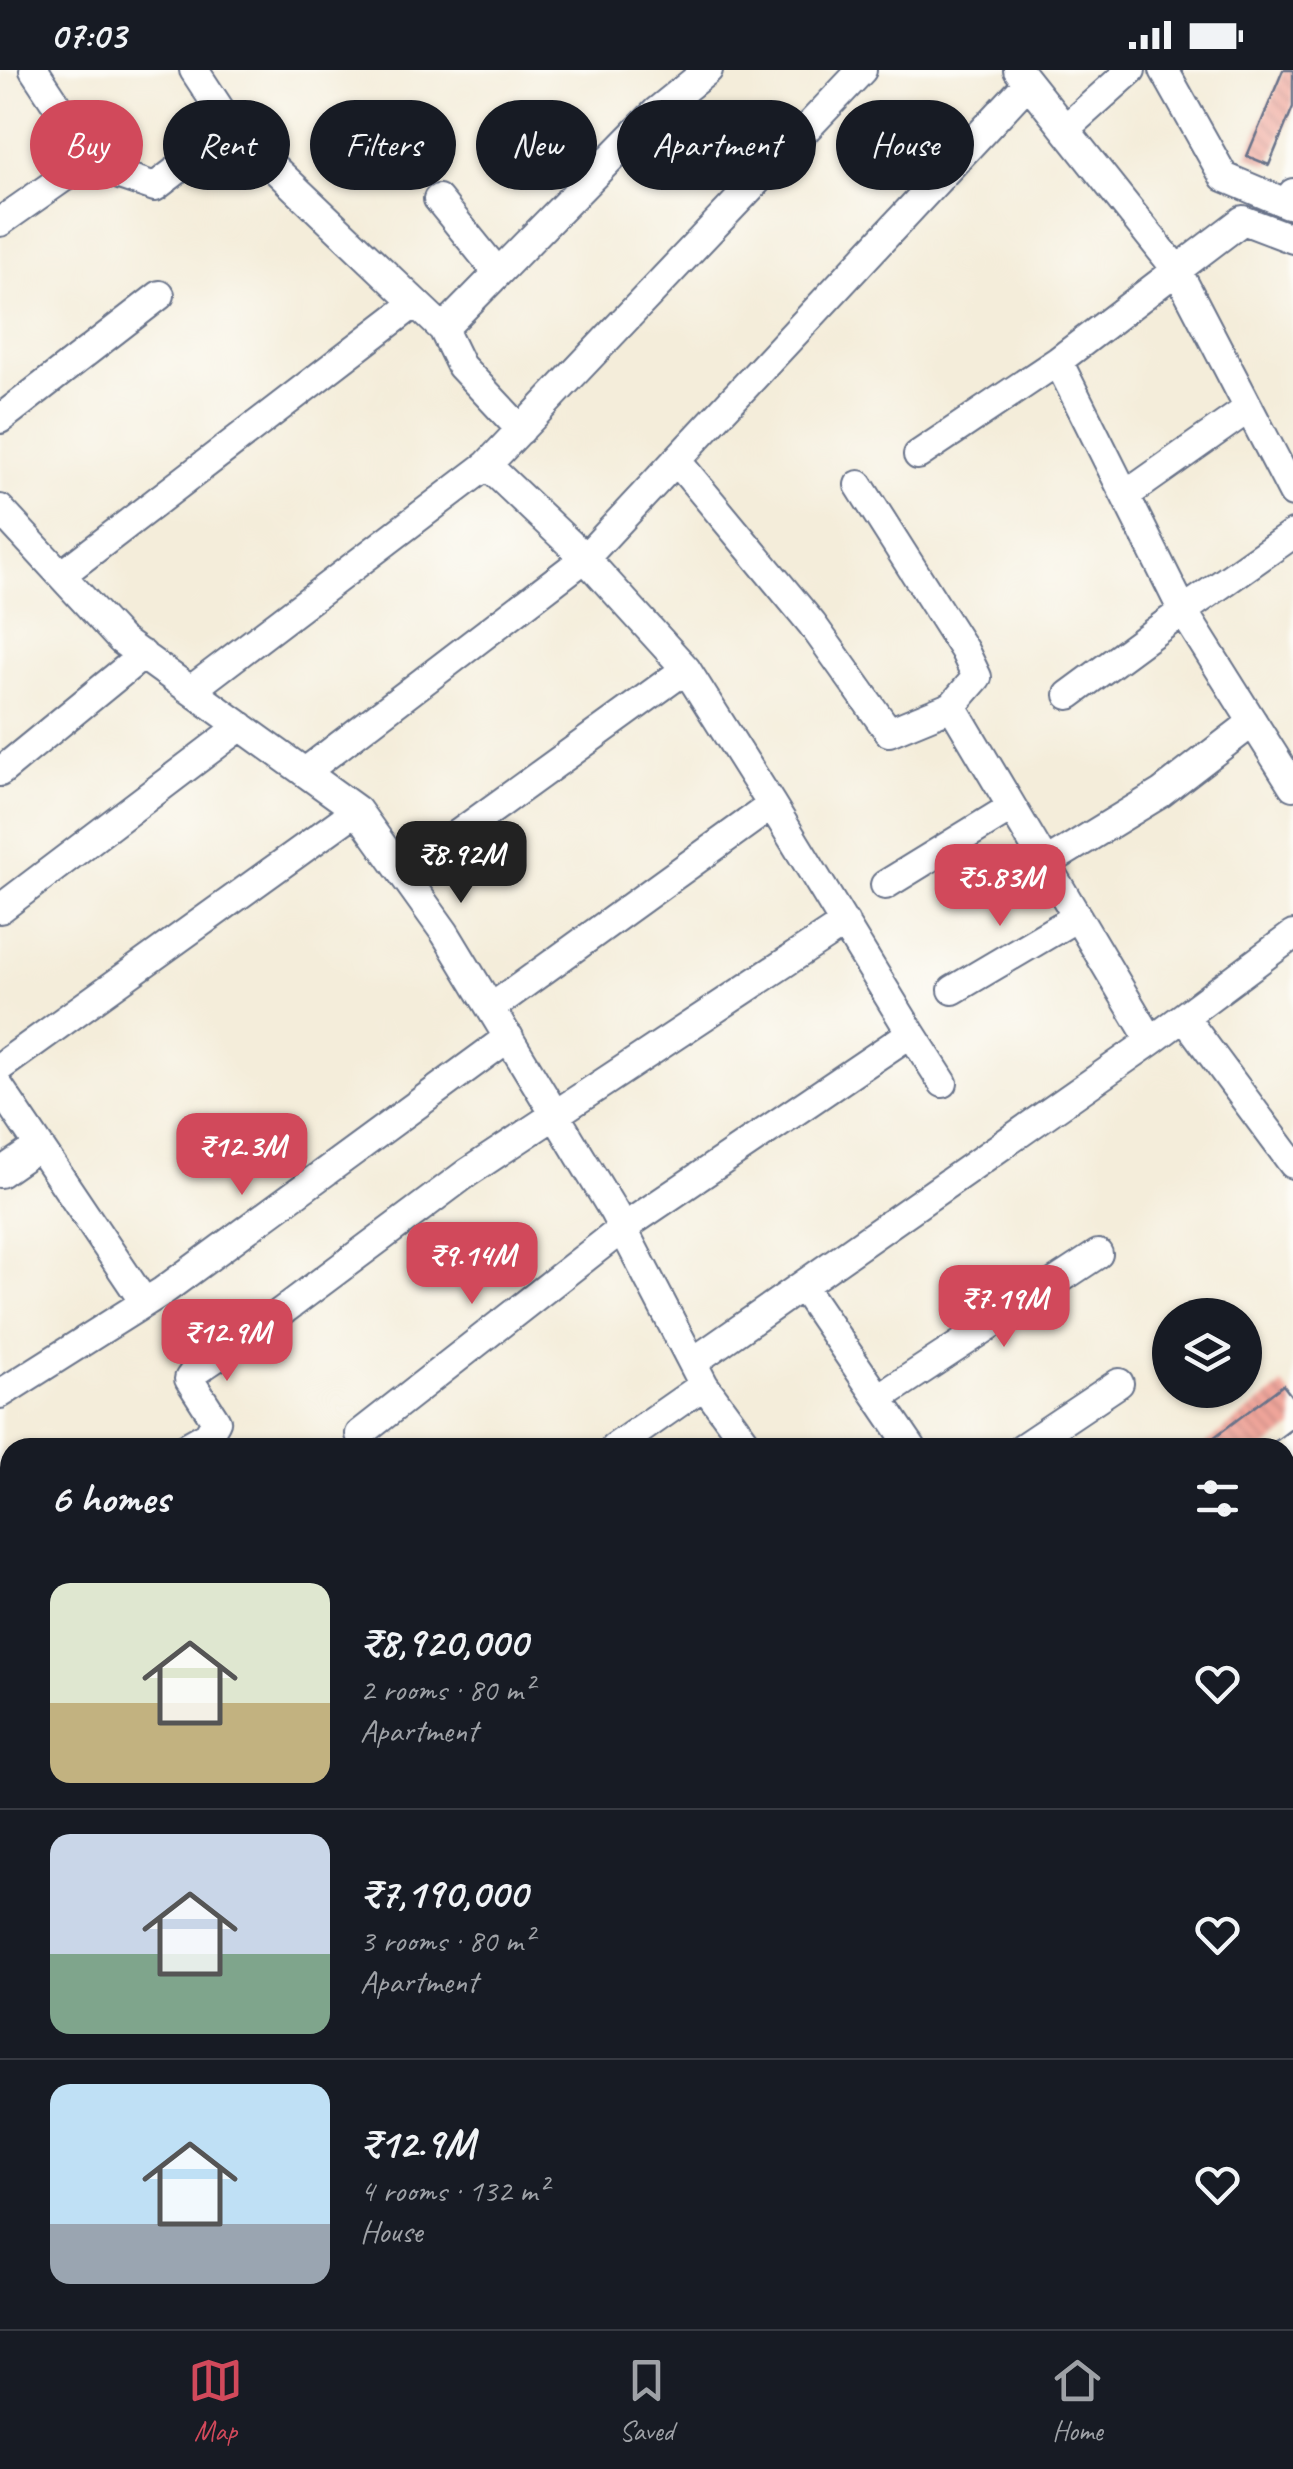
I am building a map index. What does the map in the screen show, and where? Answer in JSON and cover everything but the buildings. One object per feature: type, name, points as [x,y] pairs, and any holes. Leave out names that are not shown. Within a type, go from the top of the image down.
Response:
[{"type":"street","points":[[34,70],[54,100]]},
{"type":"street","points":[[194,70],[214,100]]},
{"type":"street","points":[[443,329],[656,112],[708,70]]},
{"type":"street","points":[[191,690],[488,465],[862,70]]},
{"type":"street","points":[[1065,129],[1131,70]]},
{"type":"street","points":[[918,455],[1058,361],[1243,220],[1283,236],[1291,201],[1224,176],[1164,70]]},
{"type":"street","points":[[304,772],[585,558],[1023,76],[1176,270],[1293,494]]},
{"type":"street","points":[[290,183],[443,329],[461,366],[521,430]]},
{"type":"street","points":[[0,222],[46,190]]},
{"type":"street","points":[[438,199],[498,272]]},
{"type":"street","points":[[0,420],[160,295]]},
{"type":"street","points":[[61,574],[415,303]]},
{"type":"street","points":[[1058,361],[1183,611],[1293,786]]},
{"type":"street","points":[[1126,496],[1249,408]]},
{"type":"street","points":[[676,460],[812,624],[889,732],[952,706],[977,677],[860,485]]},
{"type":"street","points":[[488,465],[585,558],[686,669],[943,1083]]},
{"type":"street","points":[[0,509],[121,640],[356,810],[445,932],[622,1228],[698,1373],[743,1438]]},
{"type":"street","points":[[1069,696],[1293,534]]},
{"type":"street","points":[[0,772],[143,656]]},
{"type":"street","points":[[403,874],[686,669]]},
{"type":"street","points":[[952,706],[1151,1041]]},
{"type":"street","points":[[1045,864],[1161,794],[1253,722]]},
{"type":"street","points":[[0,909],[241,726]]},
{"type":"street","points":[[490,1008],[772,805]]},
{"type":"street","points":[[885,885],[1012,807]]},
{"type":"street","points":[[0,1067],[356,810]]},
{"type":"street","points":[[953,990],[1077,916]]},
{"type":"street","points":[[203,1438],[216,1421],[189,1379],[194,1372],[257,1330],[467,1173],[844,924]]},
{"type":"street","points":[[625,1438],[802,1286],[1151,1041],[1293,935]]},
{"type":"street","points":[[1184,1017],[1293,1164]]},
{"type":"street","points":[[360,1434],[622,1228],[911,1033]]},
{"type":"street","points":[[4,1384],[144,1302],[509,1038]]},
{"type":"street","points":[[0,1088],[144,1302]]},
{"type":"street","points":[[0,1173],[39,1146]]},
{"type":"street","points":[[879,1398],[1098,1254]]},
{"type":"street","points":[[802,1286],[905,1438]]},
{"type":"street","points":[[1037,1438],[1119,1383]]}]
